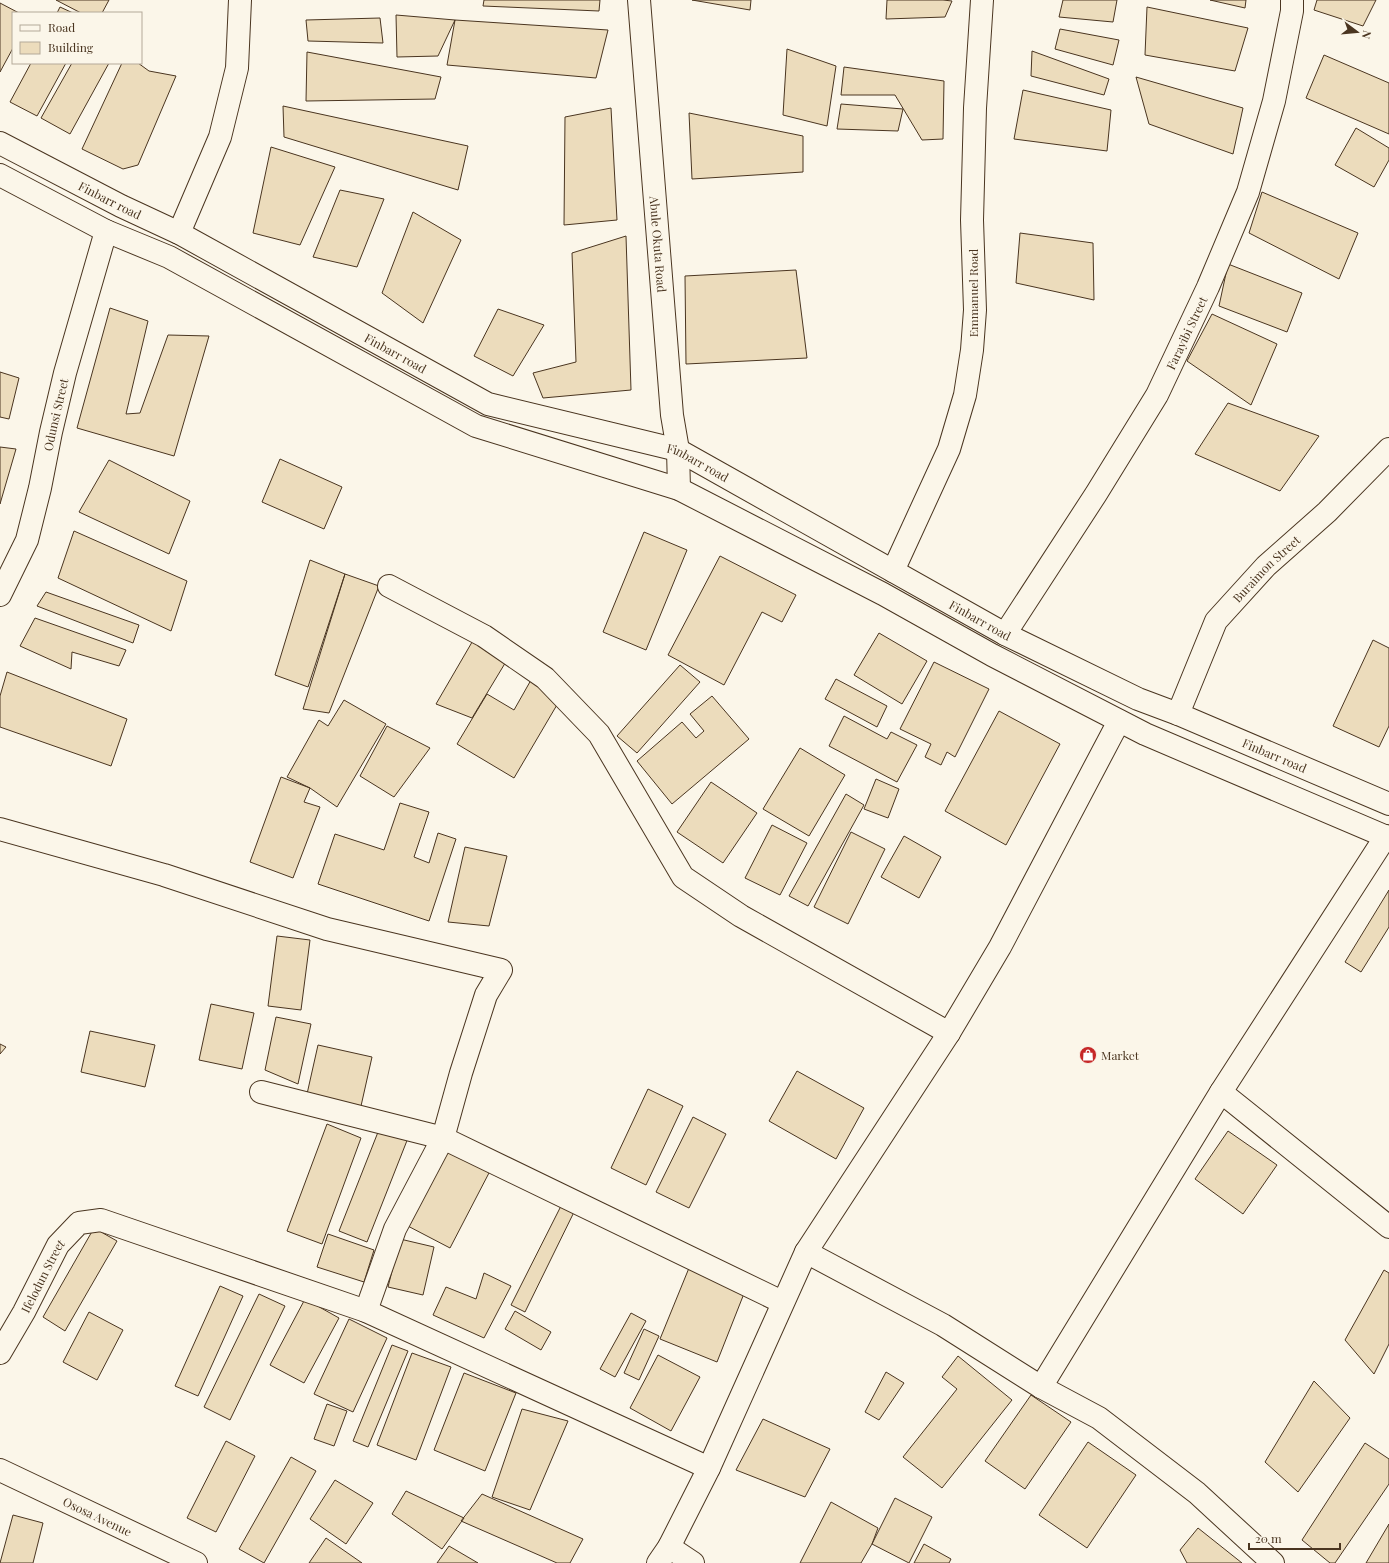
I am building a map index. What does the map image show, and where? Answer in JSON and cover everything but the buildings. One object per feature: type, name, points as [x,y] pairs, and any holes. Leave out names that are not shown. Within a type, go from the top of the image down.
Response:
[{"type":"street","points":[[179,233],[220,137],[237,68],[240,0]]},
{"type":"street","name":"Abule Okuta Road","points":[[639,0],[671,407],[678,450],[679,489]]},
{"type":"street","name":"Emmanuel Road","points":[[893,571],[949,449],[965,395],[972,350],[975,310],[972,220],[974,108],[982,0]]},
{"type":"street","name":"Farayibi Street","points":[[1005,634],[1096,494],[1157,394],[1208,287],[1248,192],[1274,101],[1292,11],[1292,0]]},
{"type":"street","name":"Finbarr road","points":[[0,143],[121,206],[179,233],[488,404],[678,450],[1005,634],[1138,699],[1178,714],[1389,804]]},
{"type":"street","name":"Finbarr road","points":[[0,175],[106,231],[169,257],[476,426],[679,489],[883,594],[992,655],[1145,734],[1387,837]]},
{"type":"street","name":"Odunsi Street","points":[[0,595],[27,540],[65,373],[106,231]]},
{"type":"street","name":"Buraimon Street","points":[[1178,714],[1216,621],[1266,566],[1327,512],[1389,449]]},
{"type":"street","points":[[389,586],[484,636],[545,678],[599,734],[683,877],[741,916],[949,1033]]},
{"type":"street","points":[[693,1563],[664,1555],[709,1468],[782,1302],[806,1252],[949,1033],[1000,947],[1119,721]]},
{"type":"street","points":[[0,829],[164,875],[327,929],[501,970],[486,995],[461,1073],[443,1138],[395,1229],[366,1311],[709,1468]]},
{"type":"street","points":[[1041,1387],[1221,1092],[1387,837]]},
{"type":"street","points":[[261,1092],[443,1138],[782,1302]]},
{"type":"street","points":[[1221,1092],[1389,1227]]},
{"type":"street","name":"Ifelodun Street","points":[[0,1353],[24,1312],[58,1245],[79,1223],[101,1220],[366,1311]]},
{"type":"street","points":[[806,1252],[943,1325],[1041,1387],[1106,1422],[1197,1493],[1273,1563]]},
{"type":"street","name":"Ososa Avenue","points":[[0,1470],[196,1563]]},
{"type":"place","name":"Market","points":[[1088,1055]]}]
